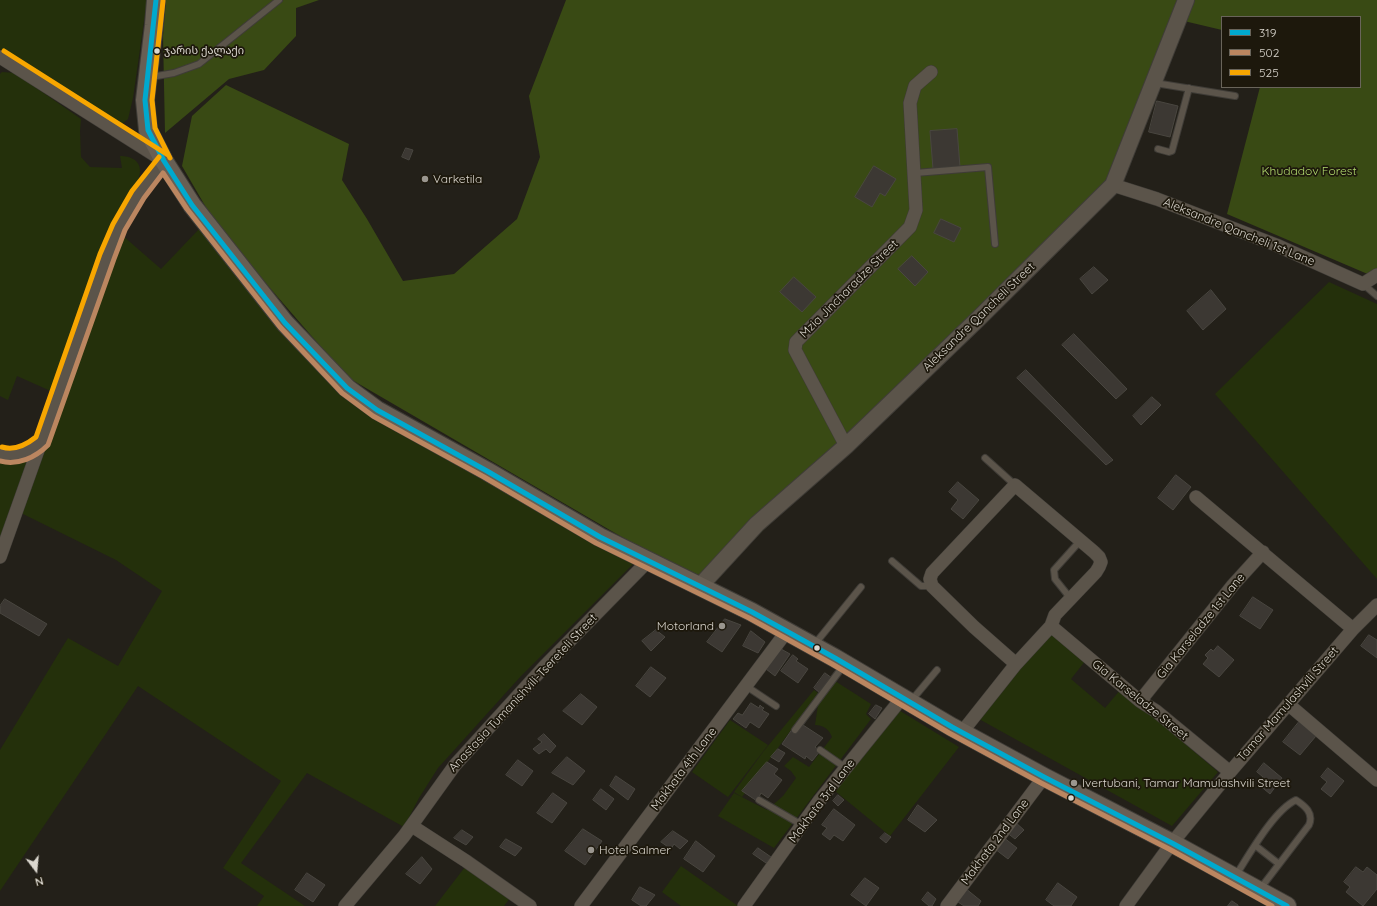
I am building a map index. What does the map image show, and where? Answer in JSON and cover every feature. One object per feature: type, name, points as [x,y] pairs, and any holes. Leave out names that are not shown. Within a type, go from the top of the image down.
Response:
[{"type":"main road","points":[[156,0],[145,100],[148,130],[164,161],[192,205],[285,323],[347,388],[377,410],[487,471],[600,537],[787,631],[962,732],[1044,777],[1172,843],[1287,906]]},
{"type":"street","name":"Aleksandre Qancheli Street","points":[[700,586],[757,524],[846,446],[979,318],[1113,185],[1186,0]]},
{"type":"street","points":[[0,58],[164,161],[138,194],[119,227],[107,256],[0,557]]},
{"type":"street","name":"Mzia Jincharadze Street","points":[[846,446],[794,350],[796,342],[910,228],[916,210],[910,103],[915,86],[931,72]]},
{"type":"street","name":"Aleksandre Qancheli 1st Lane","points":[[1113,185],[1276,245],[1363,284]]},
{"type":"street","points":[[1363,284],[1377,274]]},
{"type":"street","points":[[0,454],[13,456],[28,452],[42,441]]},
{"type":"street","points":[[962,732],[1016,664],[1051,626],[1055,615],[1099,567],[1101,562],[1099,557],[1015,485],[932,573],[930,579],[932,586],[974,627],[1016,664]]},
{"type":"street","points":[[1196,497],[1352,629]]},
{"type":"street","name":"Gia Karseladze 1st Lane","points":[[1140,701],[1233,585],[1262,552]]},
{"type":"street","name":"Anastasia Tumanishvili-Tsereteli Street","points":[[345,906],[412,826],[455,765],[544,667],[648,560]]},
{"type":"street","name":"Tamar Mamulashvili Street","points":[[1126,906],[1172,843],[1230,772],[1352,629],[1375,611]]},
{"type":"street","name":"Gia Karseladze Street","points":[[1051,626],[1140,701],[1156,711],[1230,772]]},
{"type":"street","name":"Makhata 4th Lane","points":[[581,906],[787,631]]},
{"type":"street","name":"Makhata 3rd Lane","points":[[744,906],[806,823],[819,801],[906,700]]},
{"type":"street","points":[[1288,704],[1377,780]]},
{"type":"street","name":"Makhata 2nd Lane","points":[[947,906],[1044,777]]},
{"type":"street","points":[[412,826],[513,901],[530,906]]},
{"type":"lane","points":[[147,77],[174,73],[199,64],[279,0]]},
{"type":"lane","points":[[1154,83],[1236,96]]},
{"type":"lane","points":[[1158,149],[1169,152],[1172,151],[1189,88]]},
{"type":"lane","points":[[915,172],[988,167],[995,244]]},
{"type":"lane","points":[[1363,284],[1377,296]]},
{"type":"lane","points":[[985,458],[1015,485]]},
{"type":"lane","points":[[1071,599],[1055,579],[1054,570],[1080,541]]},
{"type":"lane","points":[[892,561],[921,586],[932,586]]},
{"type":"lane","points":[[813,646],[862,587]]},
{"type":"lane","points":[[795,730],[845,664]]},
{"type":"lane","points":[[906,700],[937,670]]},
{"type":"lane","points":[[746,686],[776,706]]},
{"type":"lane","points":[[820,750],[846,768]]},
{"type":"lane","points":[[759,800],[806,823]]},
{"type":"lane","points":[[1235,877],[1273,820],[1289,803],[1296,800],[1303,804],[1309,811],[1311,820],[1309,825],[1259,891]]},
{"type":"lane","points":[[1256,846],[1279,864]]},
{"type":"green space","points":[[0,0],[147,0],[133,98],[128,119],[123,123],[116,124],[0,49]]},
{"type":"green space","points":[[166,0],[319,0],[296,8],[296,36],[264,70],[229,79],[165,133],[163,36]]},
{"type":"green space","points":[[566,0],[1181,0],[1107,195],[706,586],[347,377],[218,228],[182,166],[192,116],[226,85],[349,144],[342,180],[367,219],[403,281],[454,274],[517,219],[540,157],[529,96]]},
{"type":"green space","name":"Khudadov Forest","points":[[1194,0],[1377,0],[1377,278],[1227,214],[1260,88],[1361,88],[1361,16],[1221,16],[1221,30],[1184,21]]},
{"type":"green space","points":[[2,72],[15,73],[81,119],[81,157],[90,167],[122,168],[120,156],[124,156],[137,162],[140,168],[139,179],[136,186],[112,226],[53,392],[17,376],[8,400],[0,396],[0,74]]},
{"type":"green space","points":[[201,227],[285,335],[340,394],[367,413],[637,560],[521,676],[438,768],[419,798],[404,827],[307,773],[241,863],[305,906],[257,906],[264,896],[223,868],[281,781],[138,686],[0,891],[0,750],[68,638],[118,666],[162,591],[116,560],[21,513],[122,235],[161,269]]},
{"type":"green space","points":[[1329,282],[1377,304],[1377,579],[1215,394]]},
{"type":"green space","points":[[32,457],[0,543],[0,461],[16,461]]},
{"type":"green space","points":[[1050,633],[1086,660],[1071,679],[1105,708],[1121,689],[1218,772],[1172,826],[979,719]]},
{"type":"green space","points":[[835,681],[871,704],[866,714],[871,719],[774,848],[718,816],[734,793],[767,810],[783,796],[796,778],[791,771],[784,766],[793,757],[809,767],[832,737],[825,728],[815,725],[818,705]]},
{"type":"green space","points":[[814,690],[818,693],[742,797],[734,792],[763,752]]},
{"type":"green space","points":[[897,709],[959,747],[890,836],[835,791]]},
{"type":"green space","points":[[730,720],[768,745],[728,797],[692,772]]},
{"type":"green space","points":[[681,866],[738,906],[681,906],[662,892]]},
{"type":"green space","points":[[465,867],[510,898],[504,906],[435,906]]},
{"type":"building","points":[[1157,101],[1178,106],[1170,137],[1149,132]]},
{"type":"building","points":[[957,129],[960,167],[933,169],[930,131]]},
{"type":"building","points":[[406,148],[413,150],[409,160],[402,157]]},
{"type":"building","points":[[874,166],[896,179],[885,196],[880,193],[872,207],[855,197]]},
{"type":"building","points":[[941,219],[961,228],[954,242],[934,233]]},
{"type":"building","points":[[912,256],[928,272],[915,286],[898,269]]},
{"type":"building","points":[[1094,267],[1108,280],[1092,294],[1080,279]]},
{"type":"building","points":[[794,277],[816,297],[802,312],[780,292]]},
{"type":"building","points":[[1211,290],[1226,309],[1203,330],[1187,311]]},
{"type":"building","points":[[1074,334],[1127,389],[1116,399],[1062,345]]},
{"type":"building","points":[[1026,370],[1113,460],[1106,465],[1017,378]]},
{"type":"building","points":[[1152,397],[1161,405],[1141,425],[1133,416]]},
{"type":"building","points":[[1176,475],[1191,487],[1173,510],[1158,498]]},
{"type":"building","points":[[958,482],[979,500],[963,519],[951,509],[958,500],[949,492]]},
{"type":"building","points":[[1253,597],[1273,610],[1260,629],[1240,616]]},
{"type":"building","points":[[5,599],[47,624],[39,636],[0,613],[0,606]]},
{"type":"building","points":[[725,619],[741,625],[722,652],[707,642]]},
{"type":"building","points":[[656,630],[665,637],[651,651],[642,641]]},
{"type":"building","points":[[751,631],[765,642],[758,653],[743,646]]},
{"type":"building","points":[[1369,635],[1377,640],[1377,658],[1361,646]]},
{"type":"building","points":[[1218,646],[1234,660],[1219,677],[1203,664],[1208,658],[1205,655],[1211,649],[1213,651]]},
{"type":"building","points":[[781,649],[790,654],[775,676],[766,669]]},
{"type":"building","points":[[793,655],[798,659],[796,661],[808,669],[798,683],[781,671]]},
{"type":"building","points":[[651,667],[666,678],[650,697],[636,686]]},
{"type":"building","points":[[825,673],[832,678],[820,693],[814,688]]},
{"type":"building","points":[[581,694],[597,707],[582,725],[563,711]]},
{"type":"building","points":[[751,703],[759,708],[760,705],[764,708],[762,710],[769,714],[759,728],[750,722],[746,728],[733,719],[738,713],[742,715]]},
{"type":"building","points":[[876,705],[882,708],[875,719],[869,714]]},
{"type":"building","points":[[1299,722],[1316,736],[1300,755],[1283,742]]},
{"type":"building","points":[[803,725],[823,738],[815,747],[820,751],[812,761],[806,756],[805,759],[782,744],[793,728]]},
{"type":"building","points":[[544,734],[556,746],[550,753],[546,749],[539,754],[533,749],[542,742],[538,739]]},
{"type":"building","points":[[778,749],[785,753],[779,762],[771,757]]},
{"type":"building","points":[[567,757],[585,771],[573,785],[552,773]]},
{"type":"building","points":[[518,760],[533,771],[522,786],[506,775]]},
{"type":"building","points":[[767,762],[778,769],[774,774],[782,780],[768,798],[761,793],[757,801],[742,791]]},
{"type":"building","points":[[1264,763],[1282,778],[1270,794],[1258,784],[1263,777],[1257,772]]},
{"type":"building","points":[[1328,768],[1344,781],[1331,797],[1321,789],[1327,782],[1321,777]]},
{"type":"building","points":[[616,776],[635,789],[628,800],[610,786]]},
{"type":"building","points":[[601,789],[614,799],[606,810],[593,800]]},
{"type":"building","points":[[553,793],[567,803],[552,823],[537,813]]},
{"type":"building","points":[[838,795],[844,800],[838,806],[833,801]]},
{"type":"building","points":[[918,805],[937,820],[925,832],[908,820]]},
{"type":"building","points":[[834,809],[855,825],[843,841],[834,835],[830,840],[822,834],[827,828],[822,825]]},
{"type":"building","points":[[1015,822],[1024,830],[1015,839],[1006,832]]},
{"type":"building","points":[[583,829],[602,841],[585,865],[565,851]]},
{"type":"building","points":[[462,830],[473,837],[466,845],[454,838]]},
{"type":"building","points":[[673,831],[688,841],[680,849],[674,844],[671,849],[661,842]]},
{"type":"building","points":[[885,833],[891,837],[886,843],[880,838]]},
{"type":"building","points":[[1003,837],[1017,848],[1008,859],[995,849]]},
{"type":"building","points":[[506,839],[522,848],[515,856],[500,847]]},
{"type":"building","points":[[696,841],[715,856],[703,872],[684,859]]},
{"type":"building","points":[[758,848],[771,857],[766,863],[753,854]]},
{"type":"building","points":[[422,857],[432,869],[420,884],[406,874]]},
{"type":"building","points":[[1356,867],[1363,872],[1367,867],[1377,875],[1377,889],[1363,906],[1346,892],[1350,887],[1344,882]]},
{"type":"building","points":[[307,873],[325,885],[313,902],[295,890]]},
{"type":"building","points":[[865,878],[879,888],[866,906],[851,895]]},
{"type":"building","points":[[1058,883],[1077,897],[1071,906],[1054,906],[1046,900]]},
{"type":"building","points":[[640,887],[655,895],[646,906],[641,906],[632,900]]},
{"type":"building","points":[[965,888],[981,901],[978,906],[964,906],[955,900]]},
{"type":"building","points":[[928,892],[936,899],[932,906],[929,906],[922,900]]},
{"type":"building","points":[[1232,901],[1238,905],[1238,906],[1228,906]]},
{"type":"transit line","name":"319","points":[[156,0],[145,100],[148,130],[164,161],[192,205],[285,323],[347,388],[377,410],[487,471],[600,537],[752,612],[835,658],[952,727],[1044,777],[1172,843],[1287,906]]},
{"type":"transit line","name":"525","points":[[163,1],[152,100],[155,128],[170,158]]},
{"type":"transit line","name":"525","points":[[4,51],[168,155]]},
{"type":"transit line","name":"525","points":[[2,447],[16,448],[36,437],[100,254],[113,224],[132,191],[159,157]]},
{"type":"transit line","name":"502","points":[[0,461],[20,461],[32,457],[48,445],[125,230],[144,198],[163,173],[187,209],[280,327],[342,393],[373,416],[484,477],[596,543],[749,618],[832,664],[949,733],[1041,783],[1169,849],[1272,906]]},
{"type":"place","name":"ჯარის ქალაქი","points":[[157,51]]},
{"type":"place","name":"Varketila","points":[[425,179]]},
{"type":"place","name":"Motorland","points":[[722,626]]},
{"type":"place","name":"Ivertubani, Tamar Mamulashvili Street","points":[[1074,783]]},
{"type":"place","name":"Hotel Salmer","points":[[591,850]]}]
